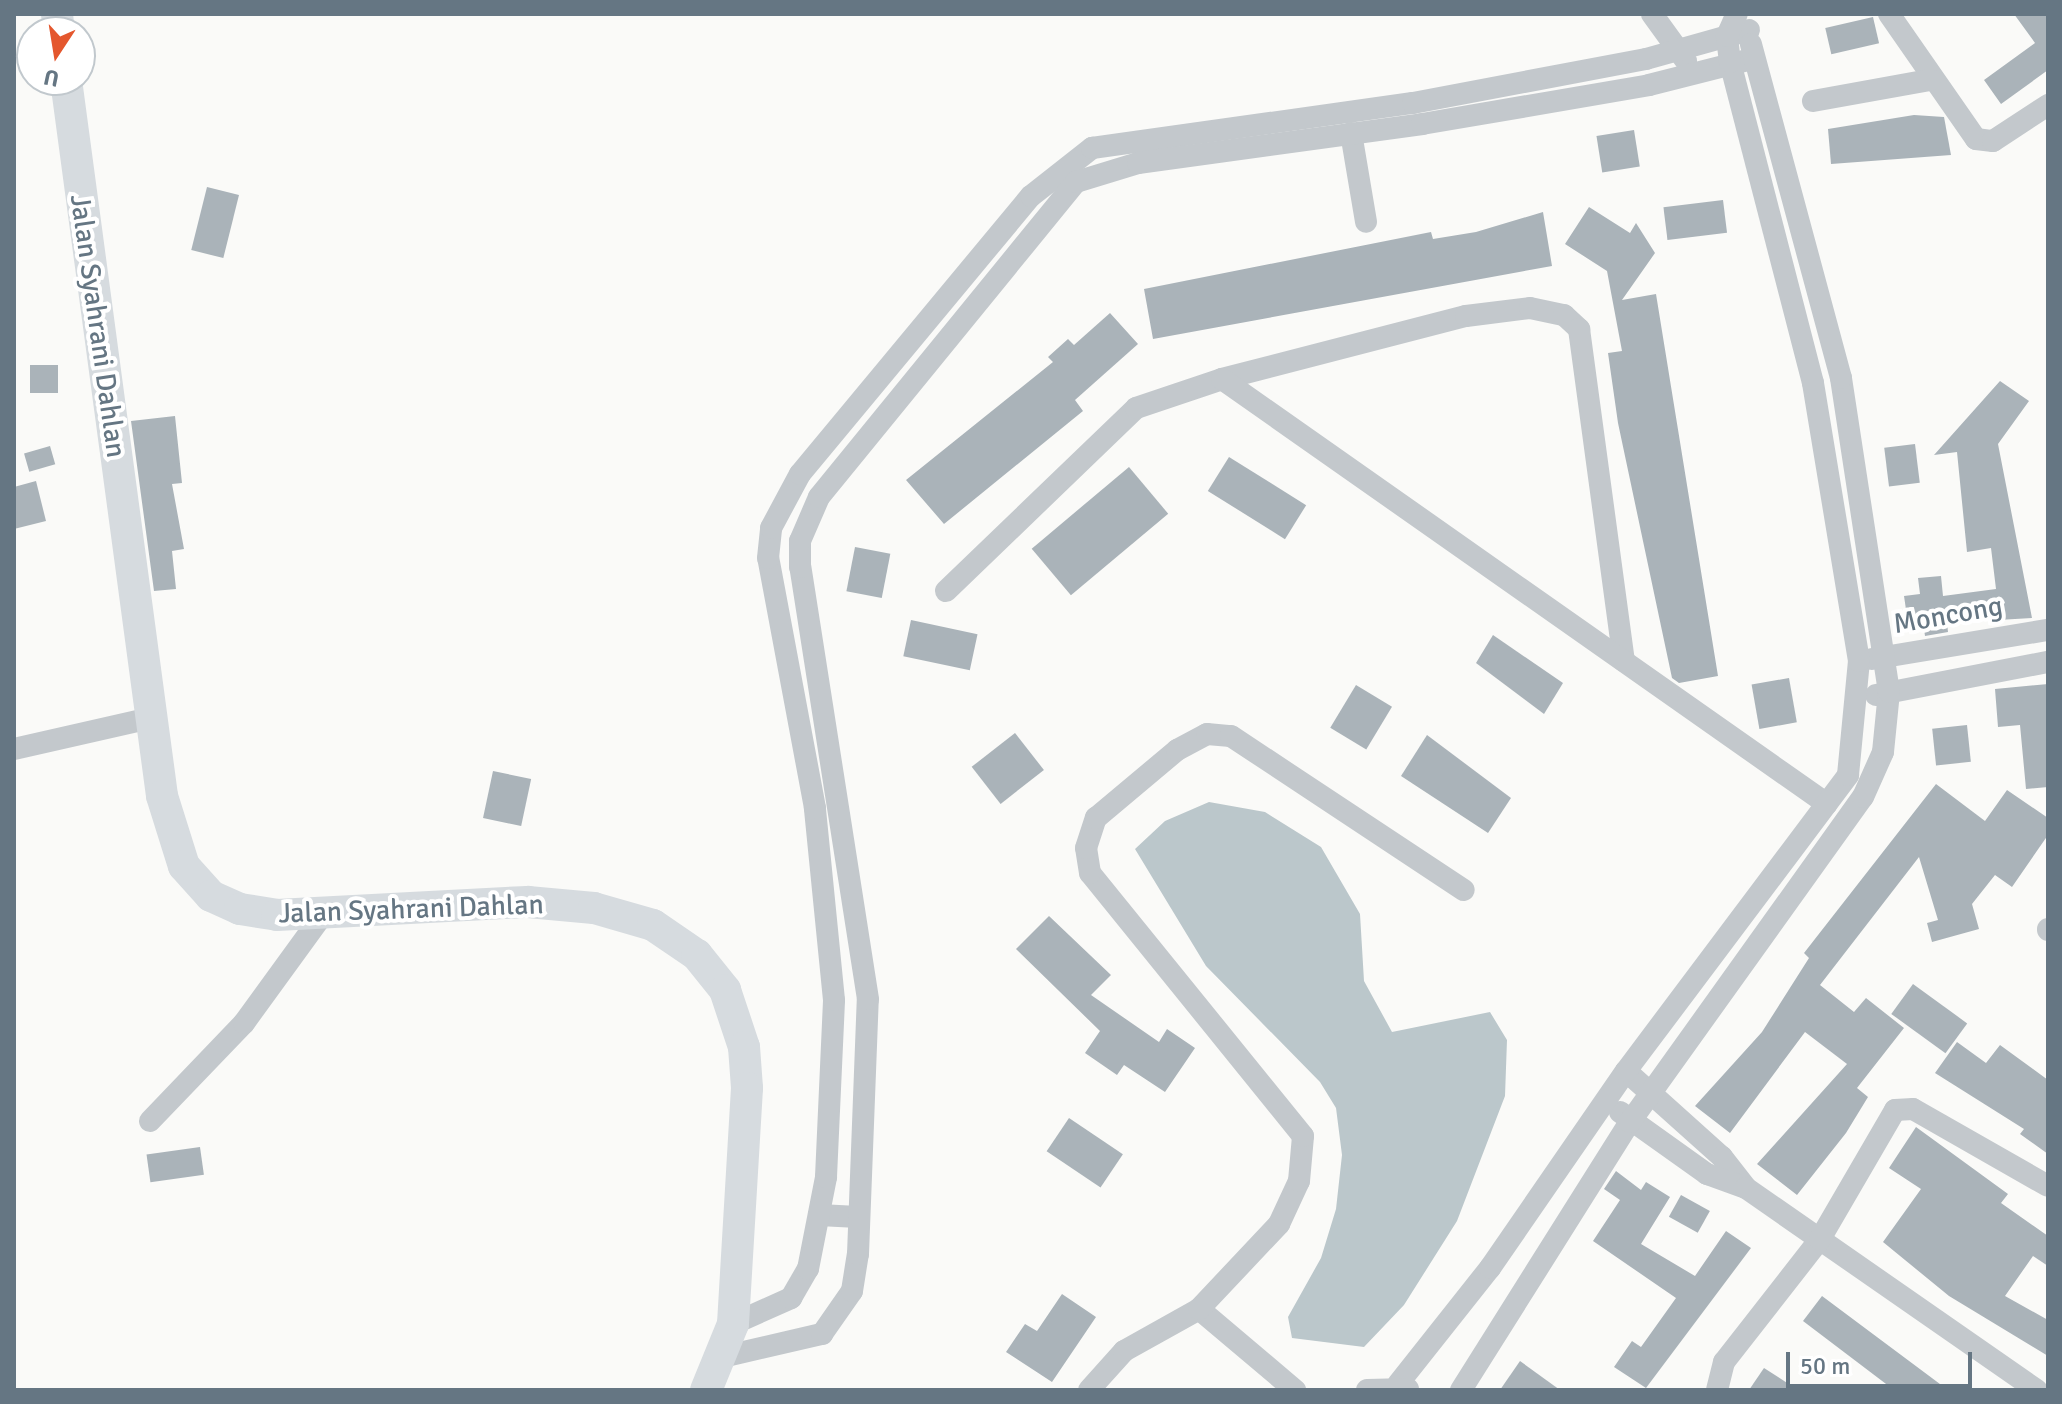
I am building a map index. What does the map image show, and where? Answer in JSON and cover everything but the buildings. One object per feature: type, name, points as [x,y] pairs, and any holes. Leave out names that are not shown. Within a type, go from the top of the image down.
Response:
[{"type":"street","points":[[1652,14],[1680,48],[1692,74]]},
{"type":"street","points":[[1889,14],[1930,80],[1985,141],[2048,105]]},
{"type":"street","points":[[733,1324],[791,1298],[808,1269],[819,1215],[834,1000],[815,808],[768,558],[771,528],[800,474],[1031,196],[1092,148],[1413,103],[1680,48],[1740,24],[1741,60],[1813,383],[1859,661],[1859,699],[1848,775],[1626,1071],[1404,1387],[1367,1390]]},
{"type":"street","points":[[722,1357],[822,1334],[852,1291],[868,999],[800,567],[806,521],[1076,182],[1138,163],[1351,133],[1692,74],[1741,60]]},
{"type":"street","points":[[1461,1390],[1630,1122],[1863,797],[1883,752],[1889,692],[1885,657],[1823,296],[1741,60]]},
{"type":"street","points":[[1813,101],[1930,80]]},
{"type":"street","name":"Jalan Syahrani Dahlan","points":[[68,96],[162,796],[193,876],[211,896],[240,909],[324,913],[528,902],[594,908],[653,925],[697,955],[725,990],[744,1047],[747,1127],[733,1324],[706,1390]]},
{"type":"street","points":[[1351,133],[1366,222]]},
{"type":"street","points":[[946,591],[1136,408],[1222,379],[1466,316],[1530,308],[1564,315],[1579,329],[1624,661]]},
{"type":"street","points":[[1222,379],[1827,804]]},
{"type":"street","name":"Moncong","points":[[1859,661],[2048,630]]},
{"type":"street","points":[[1859,699],[2048,662]]},
{"type":"street","points":[[14,749],[151,718]]},
{"type":"street","points":[[1089,1390],[1124,1351],[1199,1309],[1279,1224],[1299,1181],[1303,1136],[1090,873],[1086,848],[1096,818],[1177,750],[1207,734],[1231,736],[1464,890]]},
{"type":"street","points":[[150,1121],[244,1023],[324,913]]},
{"type":"street","points":[[1626,1071],[1652,1091],[1746,1188],[2037,1390]]},
{"type":"street","points":[[1608,1100],[1630,1122],[1707,1174],[1746,1188]]},
{"type":"street","points":[[1717,1390],[1724,1362],[1820,1239],[1902,1107],[2048,1186]]},
{"type":"street","points":[[819,1215],[858,1217]]},
{"type":"street","points":[[1199,1309],[1295,1390]]},
{"type":"shaded area","points":[[1209,802],[1265,812],[1321,847],[1360,914],[1364,981],[1392,1032],[1490,1012],[1507,1040],[1505,1096],[1457,1221],[1404,1305],[1364,1347],[1292,1338],[1288,1317],[1321,1258],[1336,1209],[1342,1155],[1336,1108],[1320,1082],[1206,966],[1135,849],[1165,821]]}]
